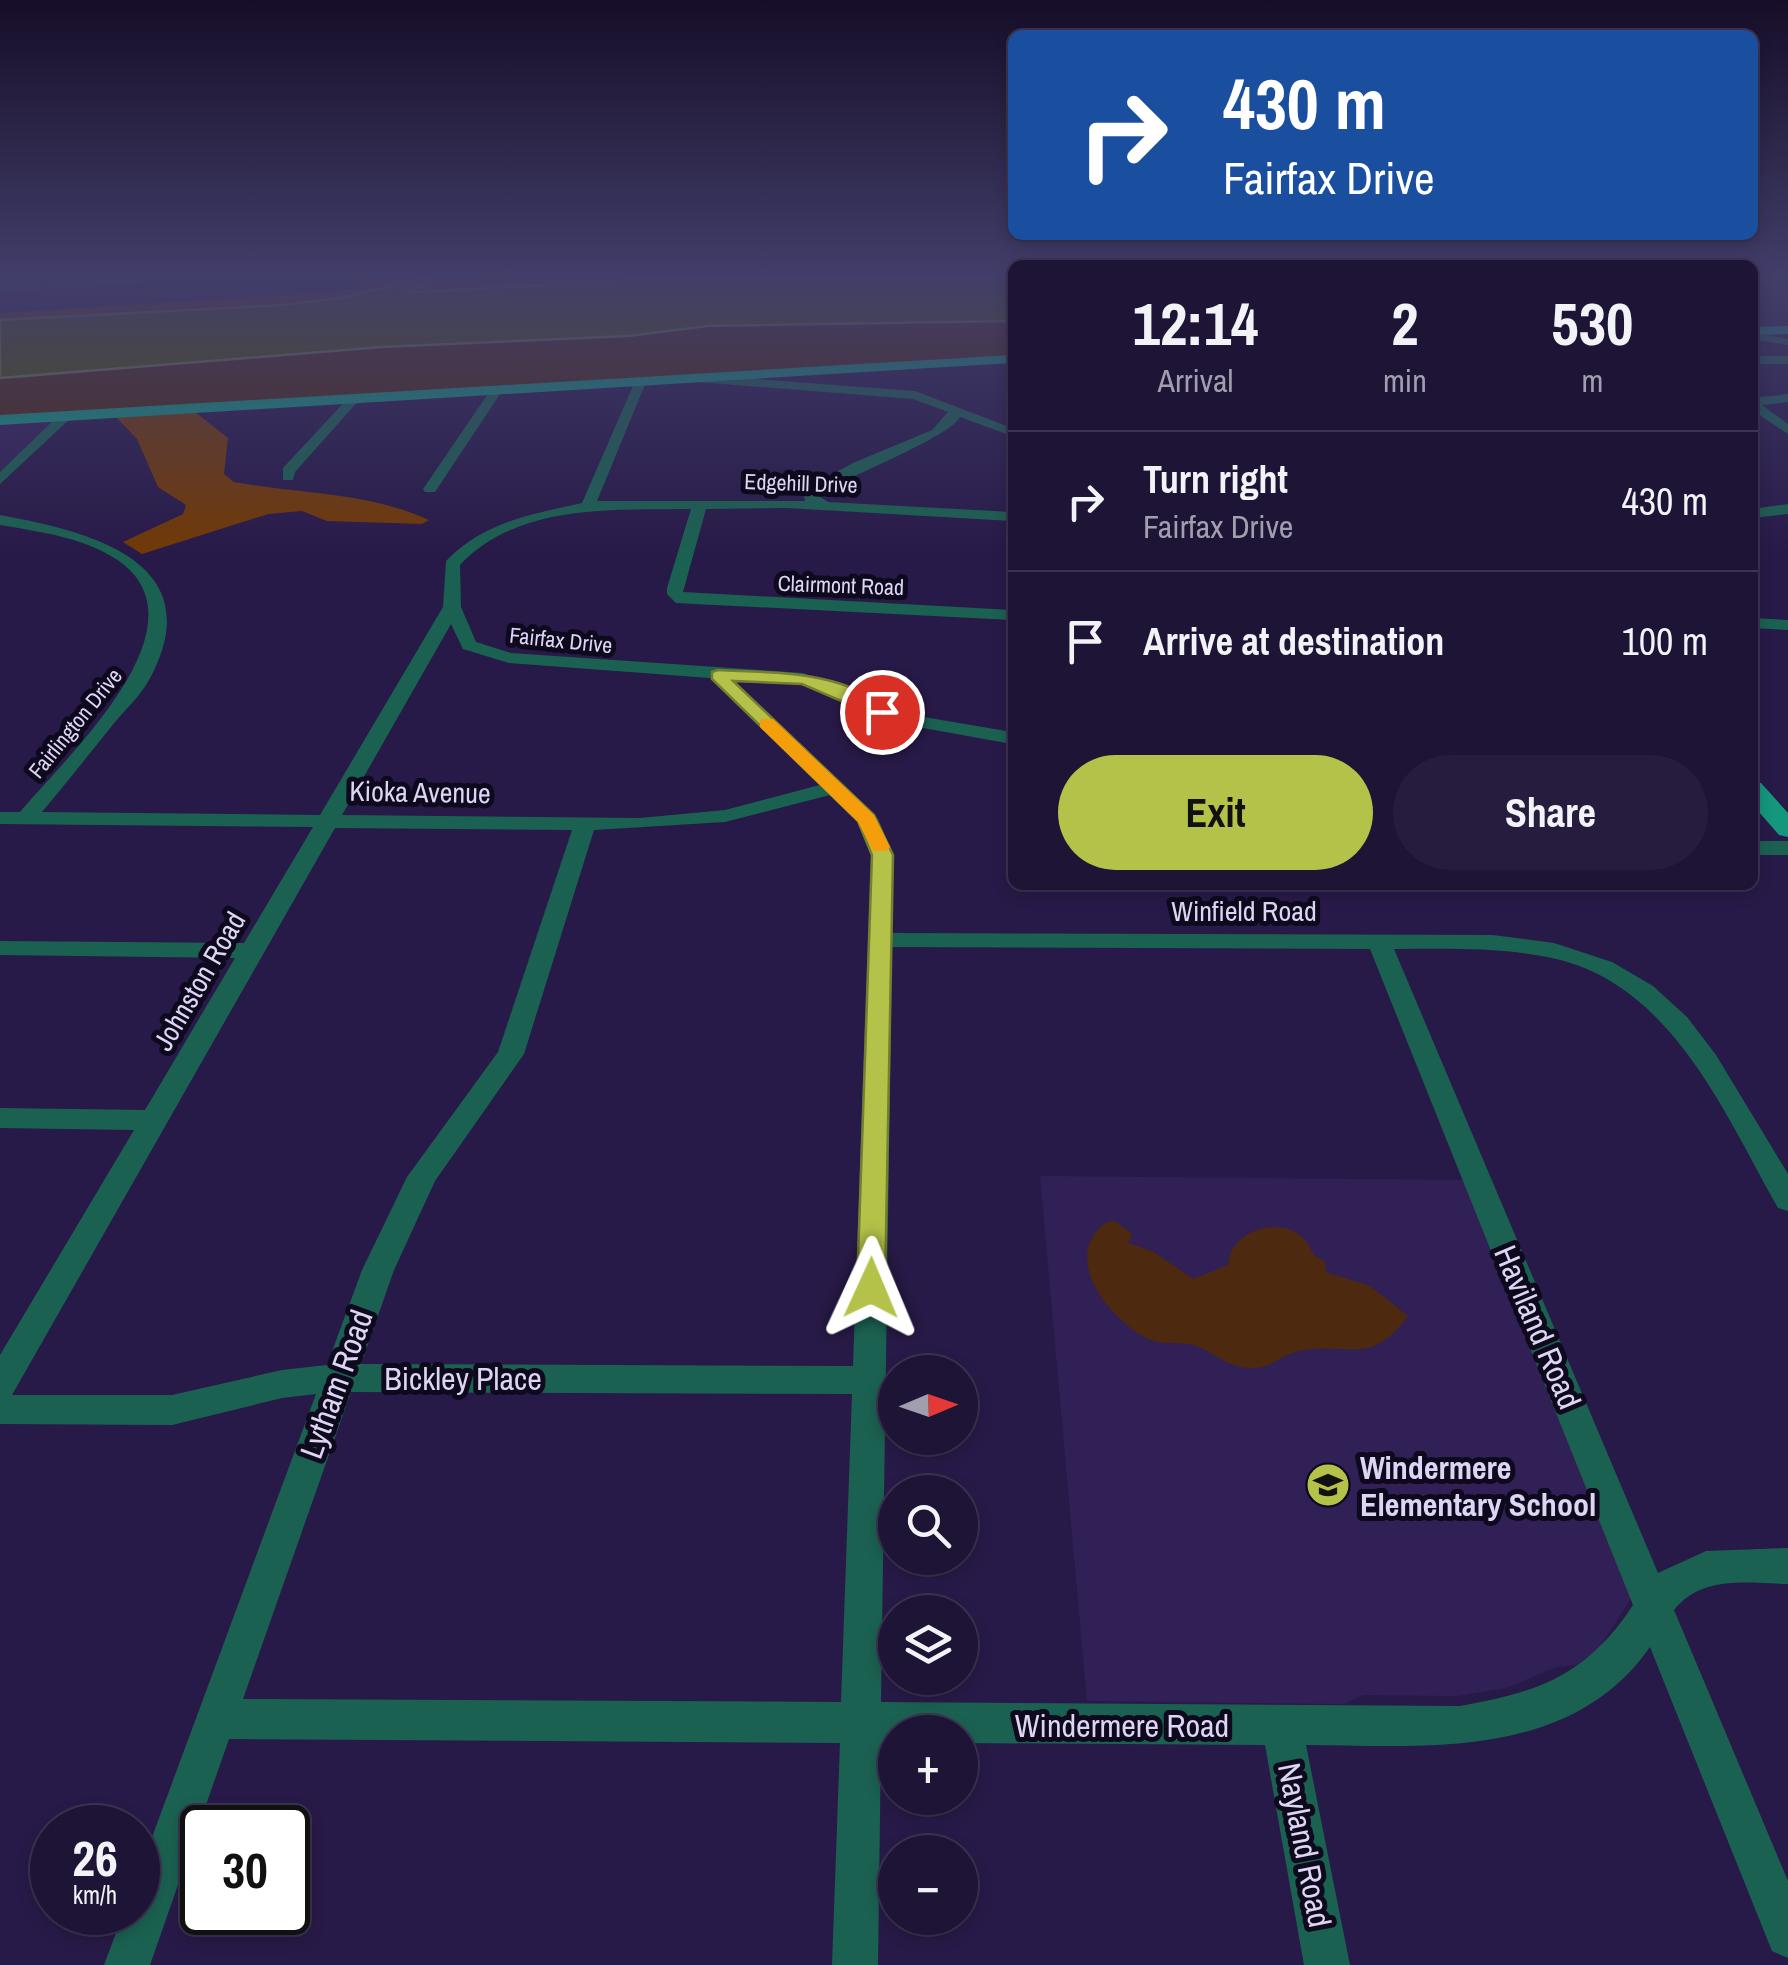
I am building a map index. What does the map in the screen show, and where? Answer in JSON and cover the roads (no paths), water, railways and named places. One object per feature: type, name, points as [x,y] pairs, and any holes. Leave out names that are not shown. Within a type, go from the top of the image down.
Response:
[{"type":"main road","points":[[0,420],[838,371]]},
{"type":"main road","points":[[1758,795],[1788,829]]},
{"type":"street","points":[[703,379],[915,394],[1005,430]]},
{"type":"street","points":[[452,607],[452,564],[470,546],[517,524],[588,506],[640,382]]},
{"type":"street","points":[[430,489],[496,391]]},
{"type":"street","points":[[1758,402],[1788,398]]},
{"type":"street","points":[[288,477],[288,471],[354,400]]},
{"type":"street","points":[[1758,405],[1788,430]]},
{"type":"street","points":[[756,504],[808,493],[858,466],[936,433],[951,422],[956,409]]},
{"type":"street","points":[[0,480],[66,416]]},
{"type":"street","points":[[936,433],[1005,430]]},
{"type":"street","points":[[808,493],[812,502],[827,506]]},
{"type":"street","name":"Clairmont Road","points":[[700,504],[675,588],[678,596],[695,601],[1008,615]]},
{"type":"street","name":"Edgehill Drive","points":[[588,506],[756,504],[1008,517]]},
{"type":"street","name":"Fairlington Drive","points":[[0,520],[87,540],[125,558],[143,573],[157,596],[161,622],[140,680],[26,818]]},
{"type":"street","name":"Fairfax Drive","points":[[452,607],[462,638],[490,655],[718,676],[803,679],[908,720],[1008,737]]},
{"type":"street","name":"Johnston Road","points":[[4,1371],[452,607]]},
{"type":"street","points":[[1758,623],[1788,624]]},
{"type":"street","points":[[718,676],[835,788],[877,835],[882,855],[855,1965]]},
{"type":"street","name":"Kioka Avenue","points":[[0,818],[584,824],[726,816],[835,788]]},
{"type":"street","name":"Lytham Road","points":[[127,1965],[338,1378],[399,1220],[422,1177],[511,1054],[584,824]]},
{"type":"street","points":[[1758,848],[1788,848]]},
{"type":"street","name":"Winfield Road","points":[[879,940],[1521,943],[1604,966],[1652,995],[1687,1031],[1788,1200]]},
{"type":"street","name":"Haviland Road","points":[[1379,942],[1788,1935]]},
{"type":"street","points":[[0,948],[251,951]]},
{"type":"street","points":[[0,1118],[153,1120]]},
{"type":"street","name":"Bickley Place","points":[[0,1409],[172,1410],[282,1384],[338,1378],[869,1380]]},
{"type":"street","name":"Windermere Road","points":[[217,1718],[1422,1727],[1522,1716],[1572,1694],[1613,1667],[1678,1579],[1700,1570],[1788,1566]]},
{"type":"street","name":"Nayland Road","points":[[1282,1725],[1328,1965]]},
{"type":"place","name":"Windermere Elementary School","points":[[1328,1485]]}]
